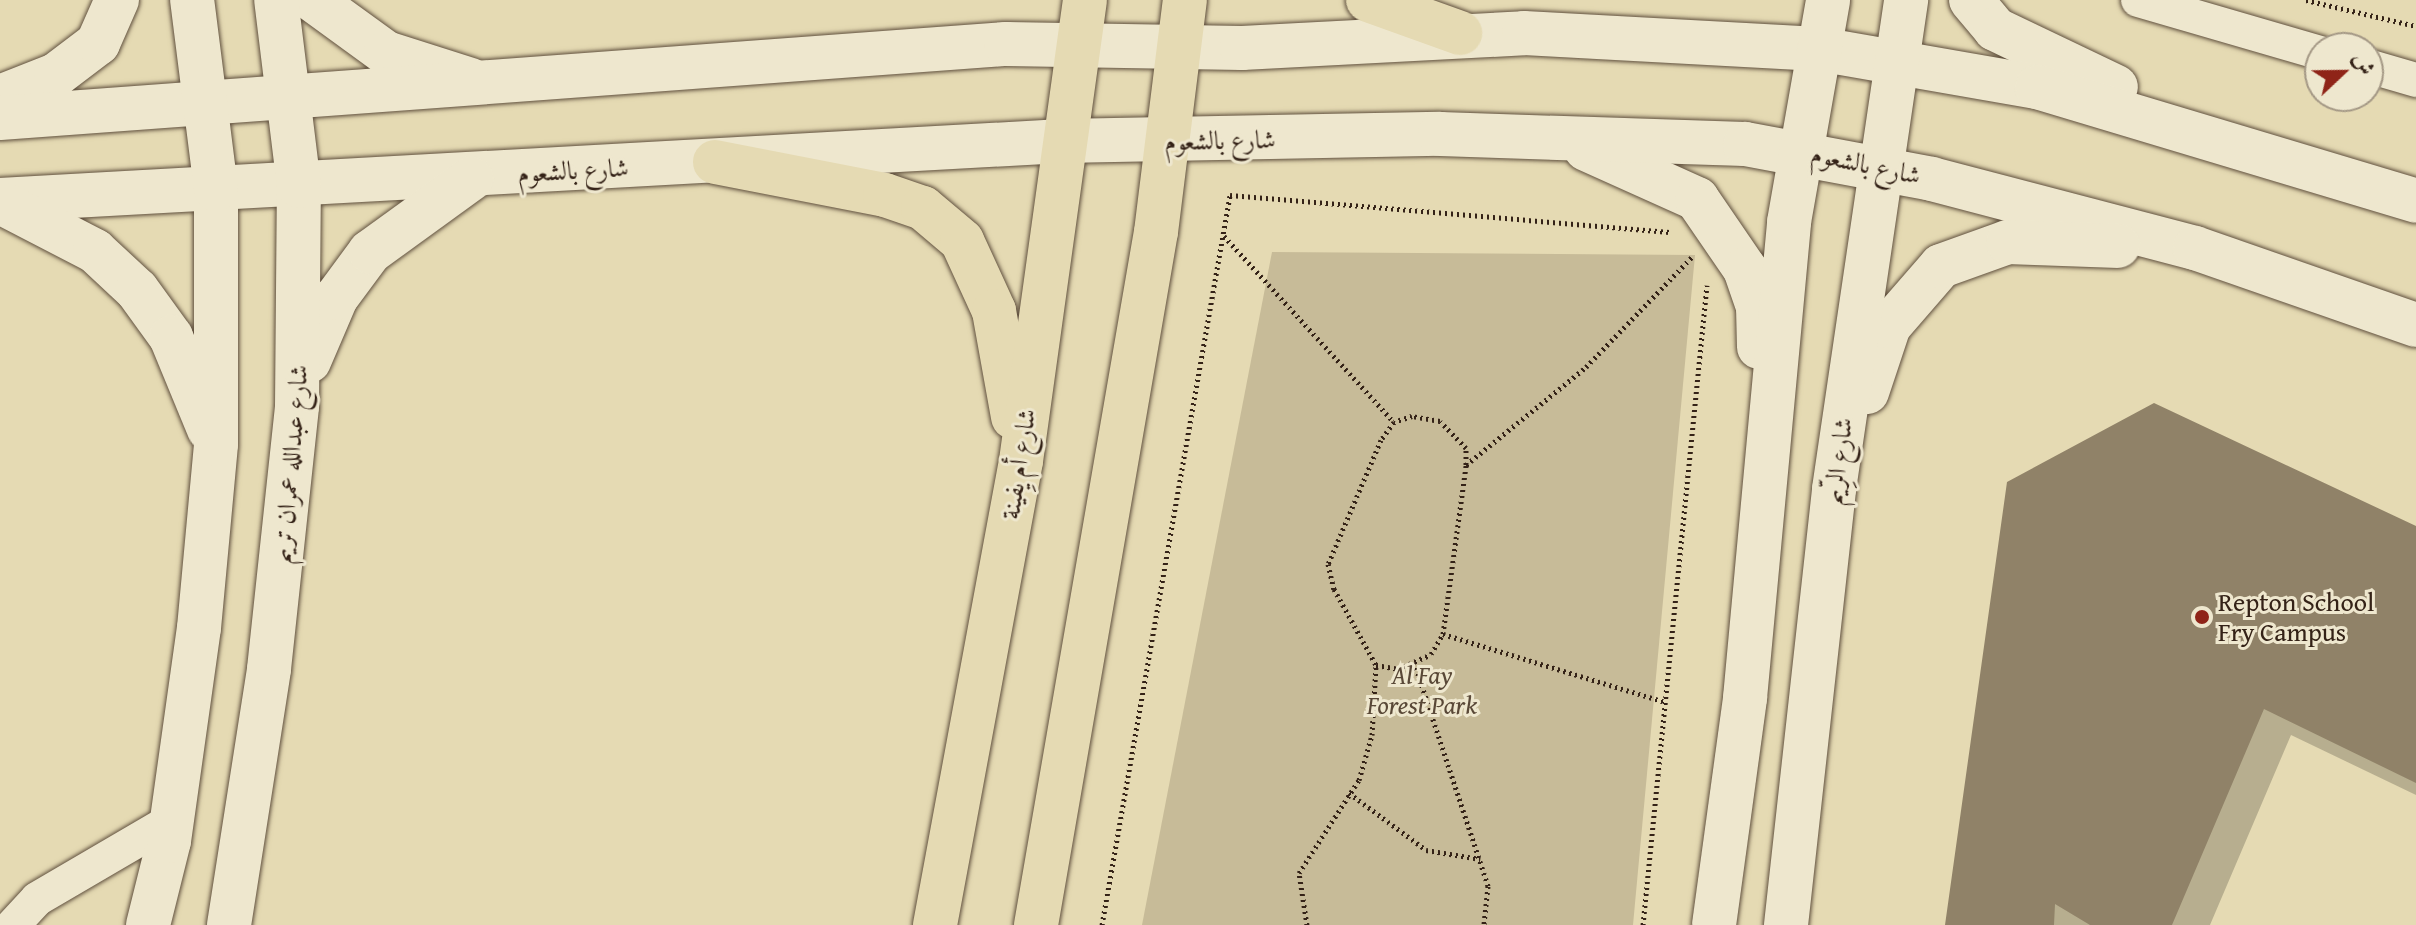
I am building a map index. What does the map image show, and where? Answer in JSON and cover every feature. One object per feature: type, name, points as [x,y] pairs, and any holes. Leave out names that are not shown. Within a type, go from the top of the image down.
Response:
[{"type":"main road","points":[[0,97],[56,75],[98,43],[117,0]]},
{"type":"main road","points":[[148,925],[172,820],[216,444],[216,189],[208,106],[192,0]]},
{"type":"main road","name":"شارع عبدالله عمران تريم","points":[[229,925],[269,669],[297,406],[299,186],[291,100],[276,0]]},
{"type":"main road","points":[[313,0],[386,53],[489,87]]},
{"type":"main road","name":"شارع أم يِفينة","points":[[935,925],[1021,461],[1062,141],[1081,47],[1085,0]]},
{"type":"main road","points":[[1036,925],[1171,141],[1185,0]]},
{"type":"main road","points":[[1368,0],[1460,33]]},
{"type":"main road","points":[[1714,925],[1745,698],[1761,482],[1802,150],[1828,0]]},
{"type":"main road","name":"شارع الرِّيم","points":[[1786,925],[1834,489],[1906,0]]},
{"type":"main road","points":[[1971,0],[1995,29],[2227,138]]},
{"type":"main road","points":[[0,118],[489,87],[1006,44],[1181,48],[1460,33],[1819,49],[1897,66],[2037,87],[2227,138],[2416,201]]},
{"type":"main road","points":[[1550,135],[1697,199],[1745,269],[1758,306],[1761,482]]},
{"type":"main road","name":"شارع بالشعوم","points":[[0,202],[1062,141],[1550,135],[1802,150],[2195,248],[2416,325]]},
{"type":"main road","points":[[715,162],[885,195],[923,208],[962,241],[994,311],[1021,461]]},
{"type":"main road","points":[[297,406],[323,324],[370,252],[476,175]]},
{"type":"main road","points":[[0,202],[95,251],[137,290],[171,337],[216,444]]},
{"type":"main road","points":[[1834,489],[1889,326],[1941,266],[2008,242],[2195,248]]},
{"type":"street","points":[[2138,0],[2304,48]]},
{"type":"street","points":[[2384,71],[2416,80]]},
{"type":"street","points":[[13,925],[37,899],[172,820]]},
{"type":"path","points":[[2306,0],[2416,26]]},
{"type":"path","points":[[1102,925],[1230,195],[1674,233]]},
{"type":"path","points":[[1224,235],[1394,422],[1440,421],[1466,448],[1443,634],[1431,654],[1414,662],[1398,669],[1376,665]]},
{"type":"path","points":[[1684,244],[1701,263]]},
{"type":"path","points":[[1466,465],[1586,367],[1695,255]]},
{"type":"path","points":[[1643,925],[1708,272]]},
{"type":"path","points":[[1307,925],[1299,873],[1349,793],[1372,735],[1376,665],[1334,589],[1328,564],[1394,422]]},
{"type":"path","points":[[1443,634],[1665,702]]},
{"type":"path","points":[[1414,662],[1488,886],[1484,925]]},
{"type":"path","points":[[1349,793],[1426,850],[1480,859]]},
{"type":"green space","name":"Al Fay Forest Park","points":[[1272,252],[1695,255],[1633,925],[1142,925]]},
{"type":"building","name":"Repton School Fry Campus","points":[[2154,403],[2416,526],[2416,783],[2264,709],[2172,925],[2090,925],[2055,904],[2054,925],[1945,925],[2007,482]]},
{"type":"place","name":"Repton School Fry Campus","points":[[2202,617]]}]
